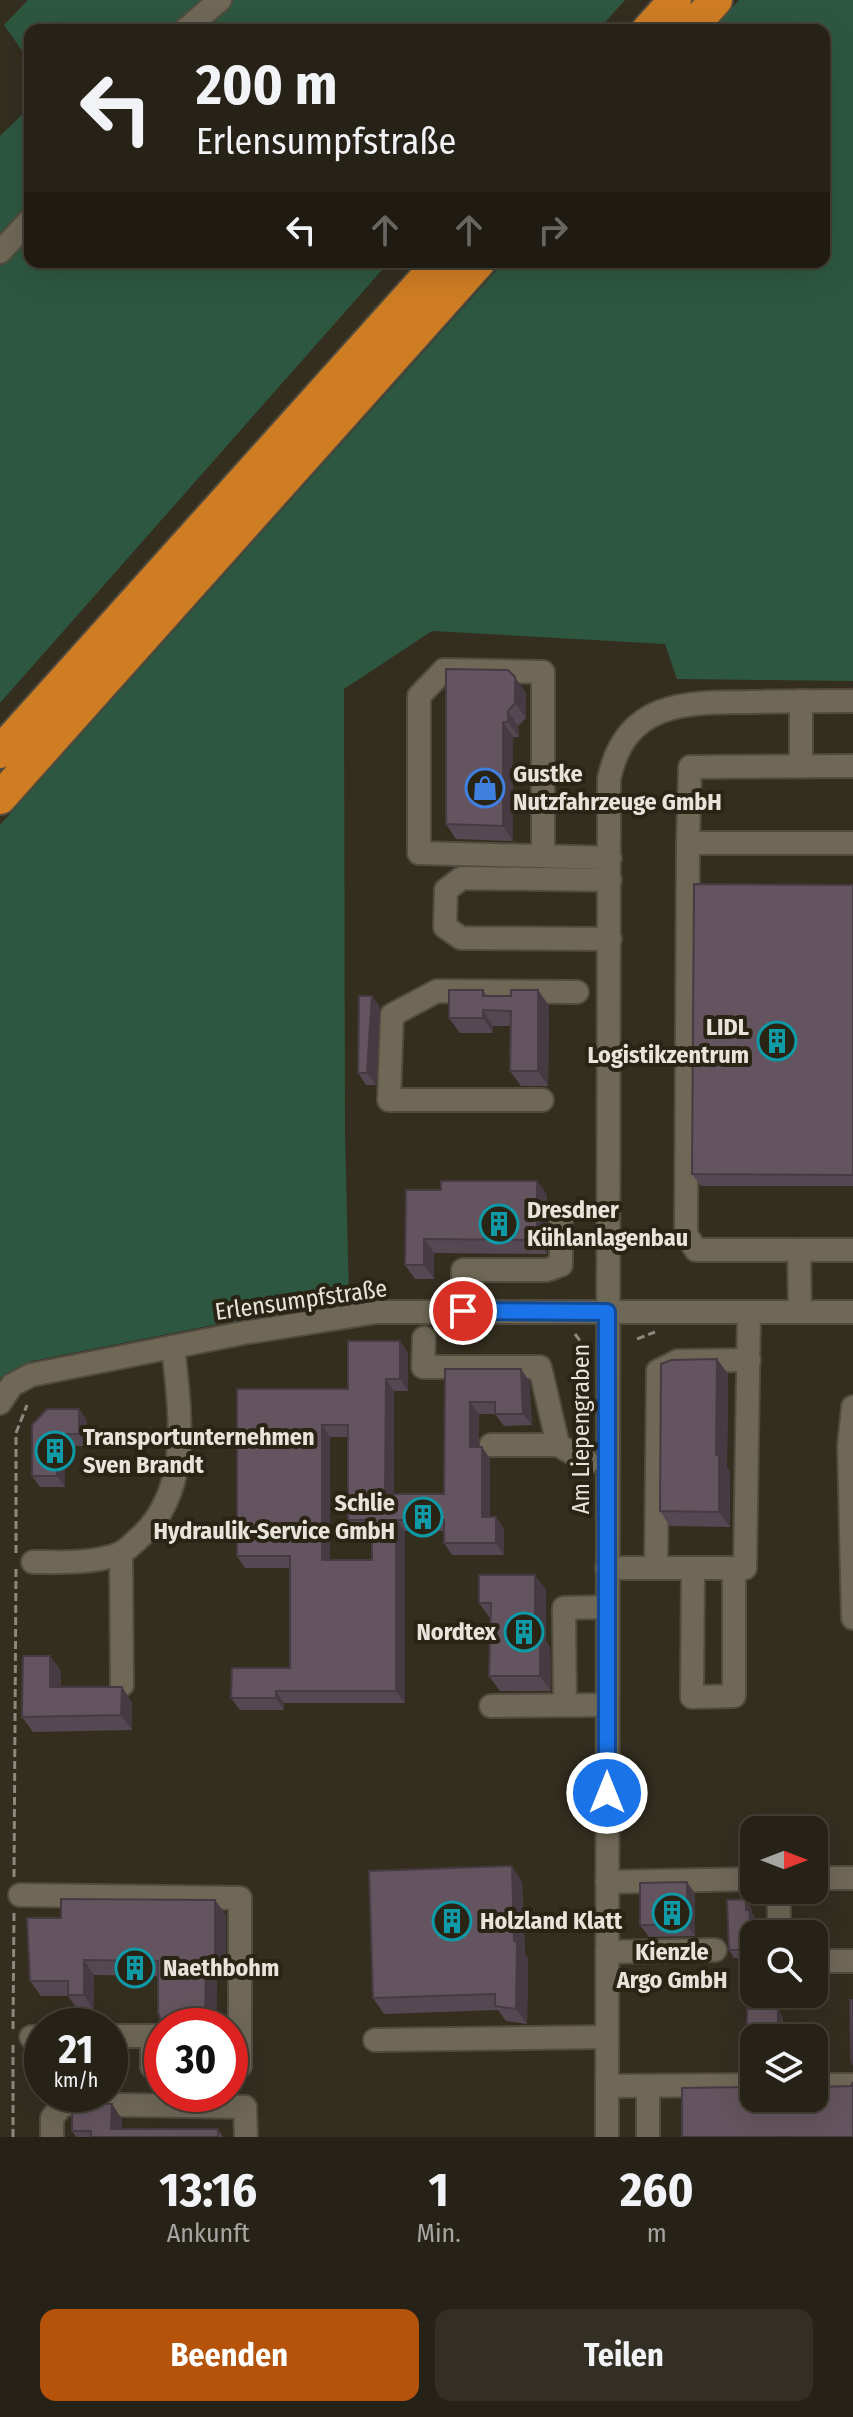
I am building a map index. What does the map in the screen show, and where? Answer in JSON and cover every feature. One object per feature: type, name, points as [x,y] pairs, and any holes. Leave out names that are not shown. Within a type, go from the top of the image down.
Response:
[{"type":"highway","points":[[653,24],[675,0]]},
{"type":"highway","points":[[694,24],[716,0]]},
{"type":"highway","points":[[0,752],[435,268]]},
{"type":"highway","points":[[0,798],[474,268]]},
{"type":"street","points":[[192,24],[220,0]]},
{"type":"street","points":[[0,252],[24,226]]},
{"type":"street","points":[[543,856],[543,672],[444,670],[419,696],[419,853],[543,856],[610,869]]},
{"type":"street","points":[[801,766],[801,701],[853,701]]},
{"type":"street","name":"Am Liepengraben","points":[[607,2137],[609,779],[614,757],[635,727],[675,705],[801,701]]},
{"type":"street","points":[[853,766],[690,767],[686,1234],[696,1250],[853,1250]]},
{"type":"street","points":[[688,843],[853,843]]},
{"type":"street","points":[[610,869],[462,878],[446,890],[445,927],[461,938],[610,939]]},
{"type":"street","points":[[542,1100],[389,1100],[392,1015],[437,991],[577,992]]},
{"type":"street","points":[[463,1293],[463,1270],[547,1270],[561,1265],[561,1215]]},
{"type":"street","points":[[799,1250],[800,1312]]},
{"type":"street","name":"Erlensumpfstraße","points":[[2,1398],[31,1375],[377,1312],[853,1312]]},
{"type":"street","points":[[607,1568],[745,1568],[749,1312]]},
{"type":"street","points":[[424,1338],[423,1367],[540,1367],[558,1445]]},
{"type":"street","points":[[33,1562],[82,1562],[121,1553],[151,1528],[172,1488],[180,1452],[173,1347]]},
{"type":"street","points":[[656,1568],[658,1371],[678,1361],[749,1360]]},
{"type":"street","points":[[853,1407],[849,1446],[853,1618]]},
{"type":"street","points":[[491,1445],[558,1445],[588,1462]]},
{"type":"street","points":[[121,1553],[122,1685]]},
{"type":"street","points":[[693,1568],[692,1697],[734,1696],[734,1568]]},
{"type":"street","points":[[565,1705],[564,1608],[607,1607]]},
{"type":"street","points":[[491,1706],[607,1705]]},
{"type":"street","points":[[828,1878],[853,1878]]},
{"type":"street","points":[[607,1882],[740,1879]]},
{"type":"street","points":[[16,1895],[240,1898],[240,2008]]},
{"type":"street","points":[[607,1952],[715,1950]]},
{"type":"street","points":[[828,1961],[853,1961]]},
{"type":"street","points":[[375,2040],[607,2037]]},
{"type":"street","points":[[607,2086],[740,2085]]},
{"type":"street","points":[[828,2085],[853,2085]]},
{"type":"street","points":[[648,2086],[648,2137]]},
{"type":"street","points":[[52,2137],[52,2118],[63,2104],[245,2107],[246,2137]]},
{"type":"path","points":[[575,1334],[589,1353]]},
{"type":"path","points":[[13,2137],[16,1433],[27,1405]]},
{"type":"green space","points":[[28,0],[625,0],[603,24],[24,24],[24,53],[4,25]]},
{"type":"green space","points":[[739,0],[853,0],[853,681],[677,679],[665,644],[432,631],[344,689],[345,1135],[349,1298],[32,1361],[0,1378],[0,825],[499,268],[830,268],[830,24],[717,24]]},
{"type":"green space","points":[[24,113],[24,268],[384,268],[0,703],[0,136]]},
{"type":"building","name":"Gustke Nutzfahrzeuge GmbH","points":[[446,669],[508,670],[515,677],[515,703],[508,711],[508,722],[503,722],[503,826],[446,824]]},
{"type":"building","name":"LIDL Logistikzentrum","points":[[694,884],[853,885],[853,1175],[692,1174]]},
{"type":"building","points":[[449,990],[483,990],[483,996],[511,996],[511,990],[538,990],[538,1071],[510,1071],[511,1011],[483,1010],[483,1018],[449,1018]]},
{"type":"building","points":[[359,996],[372,996],[367,1073],[358,1073]]},
{"type":"building","points":[[441,1181],[537,1181],[537,1240],[424,1239],[424,1265],[405,1265],[406,1190],[441,1190]]},
{"type":"building","name":"Schlie Hydraulik-Service GmbH","points":[[348,1341],[400,1341],[400,1379],[386,1379],[385,1494],[444,1494],[445,1369],[521,1369],[523,1414],[495,1414],[495,1402],[470,1402],[470,1447],[482,1447],[482,1517],[496,1517],[496,1543],[444,1543],[444,1520],[396,1520],[396,1691],[276,1691],[276,1698],[231,1698],[232,1668],[290,1668],[290,1556],[237,1556],[237,1389],[348,1389]],"holes":[[[322,1425],[348,1425],[348,1520],[372,1520],[372,1560],[322,1560]]]},
{"type":"building","points":[[717,1359],[719,1512],[660,1511],[661,1364],[671,1360]]},
{"type":"building","points":[[47,1409],[79,1409],[79,1434],[67,1434],[57,1444],[57,1476],[32,1476],[32,1425]]},
{"type":"building","name":"Nordtex","points":[[479,1575],[535,1575],[535,1631],[540,1631],[540,1676],[489,1676],[491,1603],[479,1603]]},
{"type":"building","points":[[23,1656],[50,1656],[50,1687],[122,1687],[121,1715],[22,1717]]},
{"type":"building","name":"Holzland Klatt","points":[[512,1866],[514,1941],[517,1943],[516,2009],[495,2006],[495,1994],[373,1998],[369,1871]]},
{"type":"building","name":"Kienzle Argo GmbH","points":[[687,1882],[687,1925],[640,1925],[640,1883]]},
{"type":"building","name":"Naethbohm","points":[[61,1899],[215,1900],[215,1960],[206,1960],[205,2008],[158,2008],[158,1961],[84,1960],[84,1995],[68,1995],[68,1981],[30,1981],[27,1918],[61,1918]]},
{"type":"building","points":[[740,1899],[740,1904],[746,1904],[746,1910],[750,1910],[750,1920],[740,1920],[740,1950],[729,1950],[727,1900]]},
{"type":"building","points":[[850,2000],[853,2000],[853,2064],[851,2061]]},
{"type":"building","points":[[747,2009],[778,2009],[778,2024],[747,2024]]},
{"type":"building","points":[[853,2082],[853,2137],[682,2137],[682,2088],[740,2087],[740,2112],[828,2112],[828,2087],[851,2086]]},
{"type":"building","points":[[72,2112],[112,2112],[111,2129],[218,2129],[218,2137],[91,2137],[91,2131],[72,2131]]},
{"type":"place","name":"Gustke Nutzfahrzeuge GmbH","points":[[485,788]]},
{"type":"place","name":"LIDL Logistikzentrum","points":[[777,1041]]},
{"type":"place","name":"Dresdner Kühlanlagenbau","points":[[499,1224]]},
{"type":"place","name":"Transportunternehmen Sven Brandt","points":[[55,1451]]},
{"type":"place","name":"Schlie Hydraulik-Service GmbH","points":[[423,1517]]},
{"type":"place","name":"Nordtex","points":[[524,1632]]},
{"type":"place","name":"Kienzle Argo GmbH","points":[[672,1913]]},
{"type":"place","name":"Holzland Klatt","points":[[452,1921]]},
{"type":"place","name":"Naethbohm","points":[[135,1968]]},
{"type":"route","points":[[463,1311],[607,1312],[607,1793]]}]
